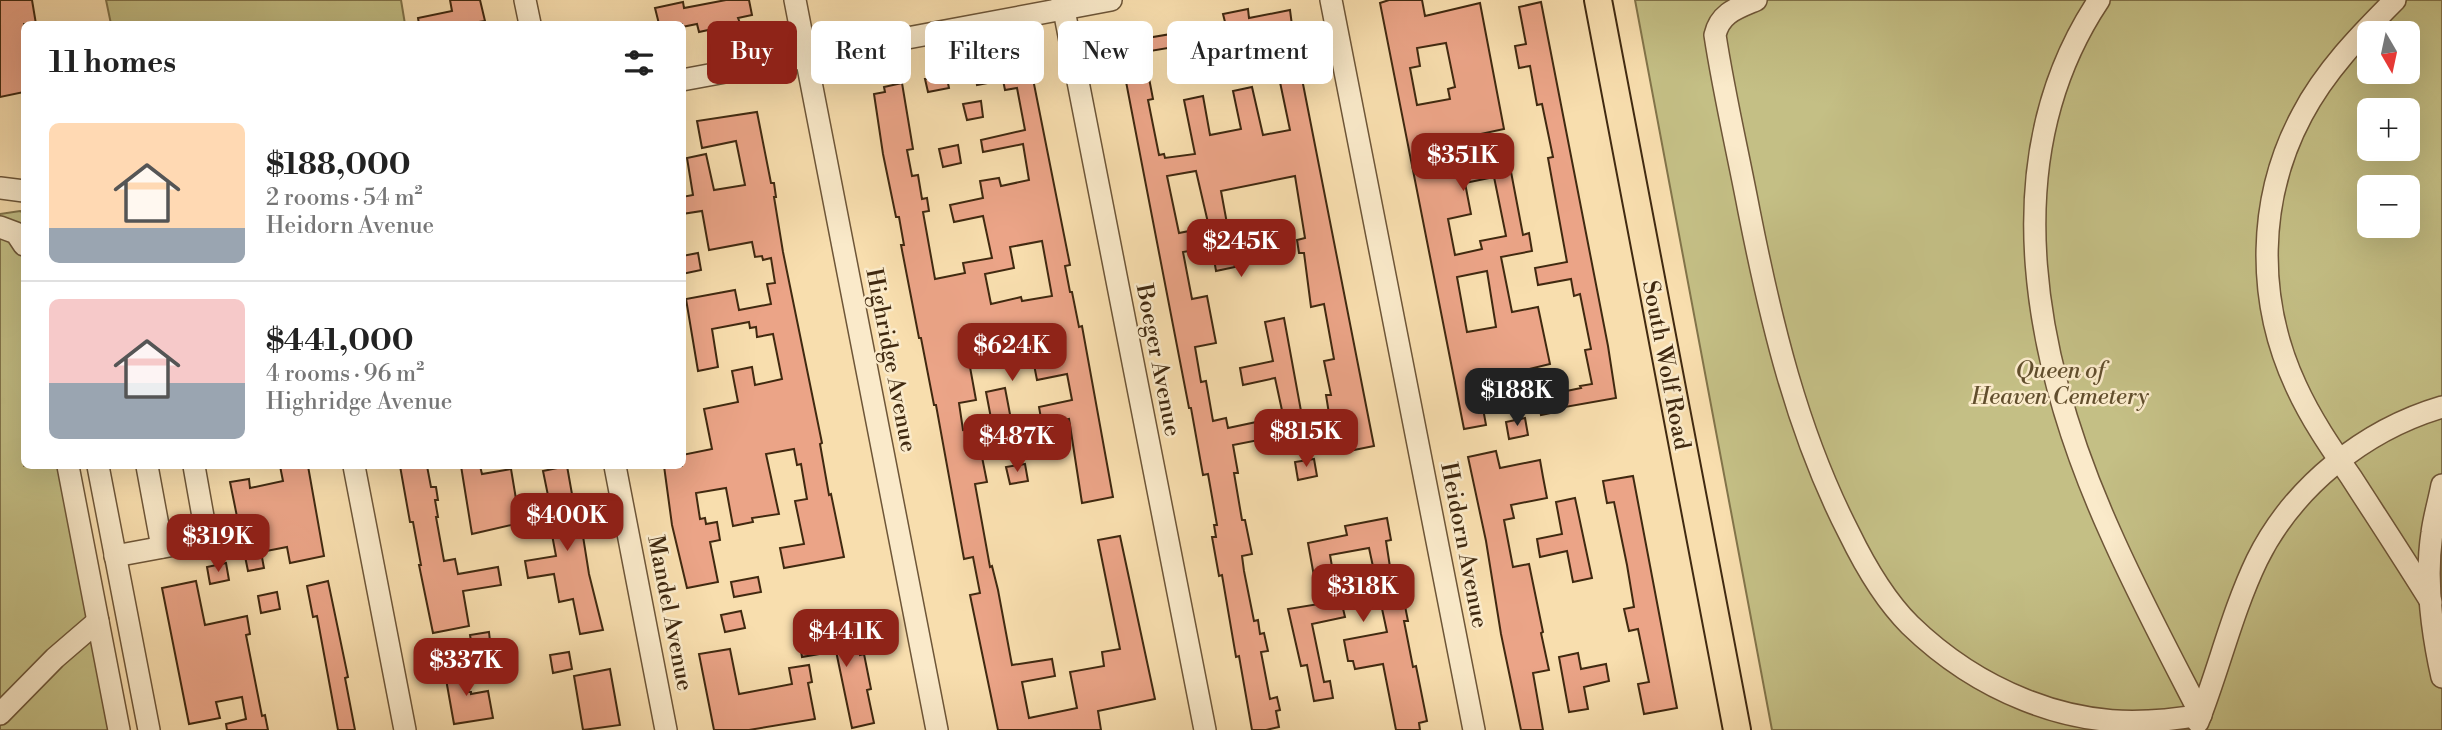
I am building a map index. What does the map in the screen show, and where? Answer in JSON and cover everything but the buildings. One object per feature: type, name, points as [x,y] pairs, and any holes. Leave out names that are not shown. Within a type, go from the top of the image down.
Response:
[{"type":"main road","name":"South Wolf Road","points":[[1598,0],[1737,730]]},
{"type":"street","points":[[525,0],[529,21]]},
{"type":"street","name":"Highridge Avenue","points":[[795,0],[937,730]]},
{"type":"street","points":[[686,79],[1063,5],[1111,0]]},
{"type":"street","name":"Heidorn Avenue","points":[[1331,0],[1474,730]]},
{"type":"street","points":[[1756,0],[1724,16],[1717,24],[1715,35],[1761,274],[1790,390],[1804,429],[1839,514],[1871,575],[1910,624],[1969,672],[2005,692],[2088,719],[2133,723],[2198,722]]},
{"type":"street","points":[[2099,0],[2065,59],[2051,99],[2041,142],[2033,235],[2038,284],[2054,369],[2087,476],[2110,534],[2198,722]]},
{"type":"street","points":[[2395,0],[2347,49],[2324,79],[2302,115],[2273,192],[2267,268],[2271,309],[2281,347],[2296,386],[2314,420],[2431,602]]},
{"type":"street","name":"Boeger Avenue","points":[[1063,5],[1205,730]]},
{"type":"street","points":[[0,188],[21,191]]},
{"type":"street","points":[[0,227],[16,233],[21,240]]},
{"type":"street","points":[[2198,722],[2258,559],[2278,526],[2302,496],[2339,460],[2381,432],[2421,413],[2442,407]]},
{"type":"street","points":[[69,469],[119,730]]},
{"type":"street","points":[[99,469],[149,730]]},
{"type":"street","points":[[148,469],[162,547]]},
{"type":"street","points":[[115,556],[207,539],[195,469]]},
{"type":"street","points":[[355,469],[405,730]]},
{"type":"street","name":"Mandel Avenue","points":[[616,469],[666,730]]},
{"type":"street","points":[[2442,485],[2437,533],[2430,559],[2435,647],[2442,677]]},
{"type":"street","points":[[0,714],[55,658],[98,621]]},
{"type":"green space","points":[[106,0],[401,0],[404,21],[110,21]]},
{"type":"green space","name":"Queen of Heaven Cemetery","points":[[1635,0],[2442,0],[2442,730],[1772,730]]},
{"type":"green space","points":[[21,212],[21,469],[79,469],[129,730],[0,730],[0,214]]}]
